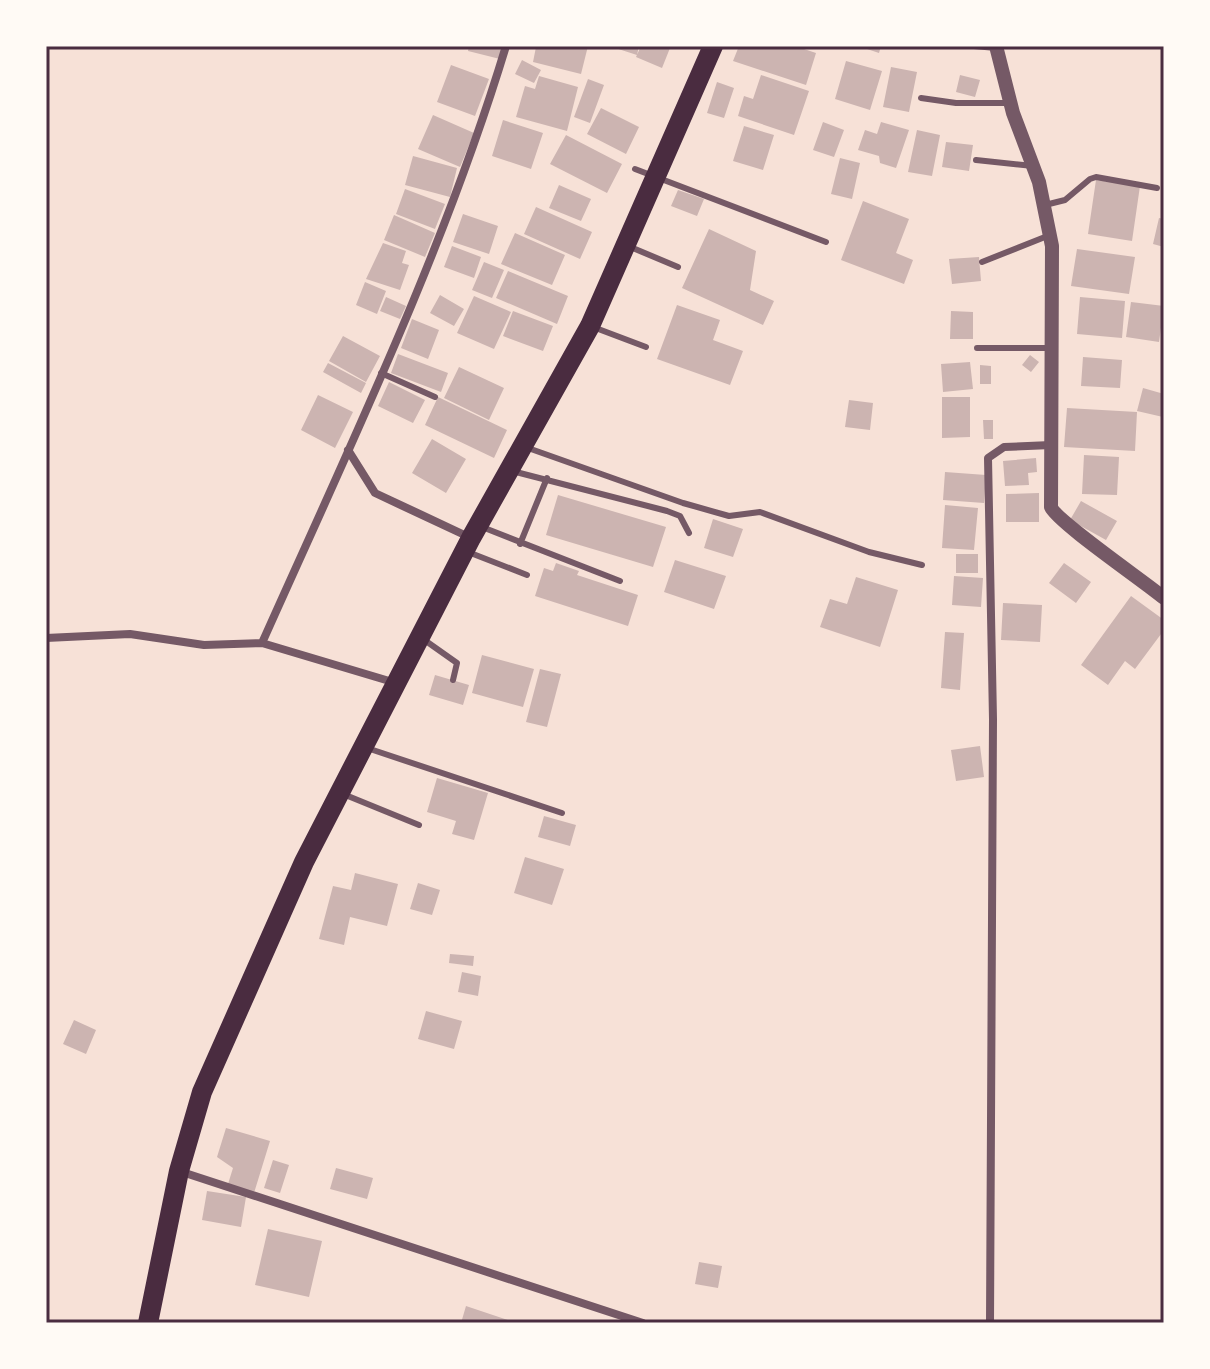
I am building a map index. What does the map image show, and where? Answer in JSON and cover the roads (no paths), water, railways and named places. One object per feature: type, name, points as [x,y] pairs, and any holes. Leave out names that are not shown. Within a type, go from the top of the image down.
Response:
[{"type":"main road","points":[[148,1323],[179,1171],[202,1092],[304,862],[472,538],[590,326],[625,245],[644,173],[713,46]]},
{"type":"street","points":[[262,643],[381,373],[480,132],[506,46]]},
{"type":"street","points":[[996,47],[1010,103],[1045,205],[1050,235],[1053,514],[1164,598]]},
{"type":"street","points":[[990,1323],[994,734],[988,458],[1004,447],[1051,445]]},
{"type":"street","points":[[348,450],[375,493],[472,538]]},
{"type":"street","points":[[46,638],[130,634],[204,645],[262,643],[397,683]]},
{"type":"street","points":[[179,1171],[643,1323]]},
{"type":"lane","points":[[974,46],[996,47]]},
{"type":"lane","points":[[921,98],[956,103],[1010,103]]},
{"type":"lane","points":[[976,160],[1033,166]]},
{"type":"lane","points":[[644,173],[826,242]]},
{"type":"lane","points":[[1045,205],[1065,200],[1096,177],[1157,188]]},
{"type":"lane","points":[[982,262],[1050,235]]},
{"type":"lane","points":[[625,245],[678,267]]},
{"type":"lane","points":[[590,326],[646,347]]},
{"type":"lane","points":[[977,348],[1052,348]]},
{"type":"lane","points":[[381,373],[435,397]]},
{"type":"lane","points":[[524,447],[683,503],[729,516],[760,512],[869,552],[922,565]]},
{"type":"lane","points":[[512,471],[667,511],[680,516],[689,533]]},
{"type":"lane","points":[[520,544],[547,478]]},
{"type":"lane","points":[[472,538],[520,544],[620,581]]},
{"type":"lane","points":[[472,538],[527,575]]},
{"type":"lane","points":[[420,638],[453,657],[457,663],[453,680]]},
{"type":"lane","points":[[363,747],[562,813]]},
{"type":"lane","points":[[340,793],[419,825]]}]
